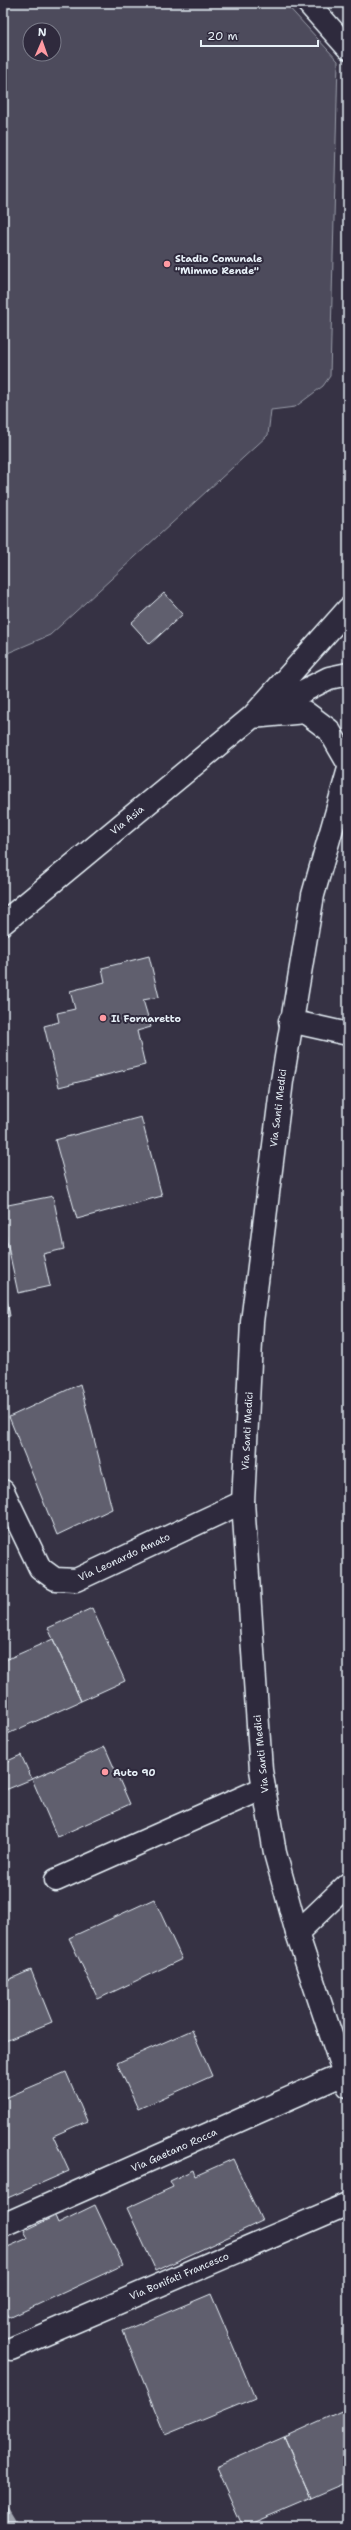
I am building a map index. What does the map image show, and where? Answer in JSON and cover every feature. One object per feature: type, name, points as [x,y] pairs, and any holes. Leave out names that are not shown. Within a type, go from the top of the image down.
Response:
[{"type":"street","points":[[308,3],[348,48]]},
{"type":"street","name":"Via Asia","points":[[3,923],[252,717],[325,633],[348,609]]},
{"type":"street","points":[[325,633],[348,632]]},
{"type":"street","name":"Via Asia","points":[[252,717],[329,678],[348,674]]},
{"type":"street","points":[[252,717],[305,712],[329,730],[348,763]]},
{"type":"street","name":"Via Santi Medici","points":[[346,2080],[297,1933],[275,1853],[264,1788],[244,1502],[252,1322],[290,1021],[313,895],[348,772]]},
{"type":"street","points":[[290,1021],[348,1034]]},
{"type":"street","name":"Via Leonardo Amato","points":[[3,1491],[40,1568],[55,1579],[76,1580],[244,1502]]},
{"type":"street","points":[[56,1880],[264,1788]]},
{"type":"street","points":[[297,1933],[348,1884]]},
{"type":"street","name":"Via Gaetano Rocca","points":[[3,2225],[346,2080]]},
{"type":"street","name":"Via Bonifati Francesco","points":[[11,2349],[348,2204]]},
{"type":"shaded area","name":"Stadio Comunale \"Mimmo Rende\"","points":[[3,3],[285,3],[338,61],[330,376],[323,386],[295,407],[271,410],[268,435],[50,635],[3,655]]},
{"type":"building","points":[[164,593],[183,614],[150,644],[131,623]]},
{"type":"building","name":"Il Fornaretto","points":[[149,956],[159,997],[143,1000],[151,1027],[137,1031],[145,1065],[59,1087],[44,1026],[59,1022],[57,1013],[75,1009],[70,991],[105,982],[102,968]]},
{"type":"building","points":[[141,1117],[162,1196],[77,1219],[55,1140]]},
{"type":"building","points":[[53,1196],[64,1249],[43,1254],[50,1286],[18,1293],[3,1223],[3,1206]]},
{"type":"building","points":[[3,1278],[10,1316],[3,1317]]},
{"type":"building","points":[[80,1384],[112,1509],[57,1535],[9,1417]]},
{"type":"building","points":[[92,1608],[125,1681],[81,1701],[48,1628]]},
{"type":"building","points":[[53,1639],[81,1701],[3,1736],[3,1661]]},
{"type":"building","points":[[105,1747],[130,1804],[57,1837],[32,1779]]},
{"type":"building","points":[[21,1755],[32,1779],[3,1791],[3,1763]]},
{"type":"building","points":[[154,1899],[182,1959],[98,1999],[69,1938]]},
{"type":"building","points":[[348,1943],[348,1958],[342,1945]]},
{"type":"building","points":[[3,1967],[8,1980],[31,1970],[52,2022],[3,2042]]},
{"type":"building","points":[[192,2030],[212,2076],[138,2109],[117,2063]]},
{"type":"building","points":[[66,2072],[87,2121],[53,2136],[69,2171],[3,2200],[3,2099]]},
{"type":"building","points":[[233,2159],[262,2221],[156,2271],[127,2208],[173,2187],[170,2181],[193,2170],[195,2176]]},
{"type":"building","points":[[95,2205],[123,2265],[9,2318],[3,2305],[3,2249],[28,2238],[24,2231],[55,2216],[58,2223]]},
{"type":"building","points":[[211,2294],[255,2398],[165,2435],[123,2331]]},
{"type":"building","points":[[348,2408],[348,2482],[311,2498],[284,2437]]},
{"type":"building","points":[[284,2437],[311,2498],[243,2527],[216,2467]]},
{"type":"waterway","points":[[3,2512],[12,2527]]},
{"type":"place","name":"Stadio Comunale \"Mimmo Rende\"","points":[[167,264]]},
{"type":"place","name":"Il Fornaretto","points":[[103,1018]]},
{"type":"place","name":"Auto 90","points":[[105,1772]]}]
